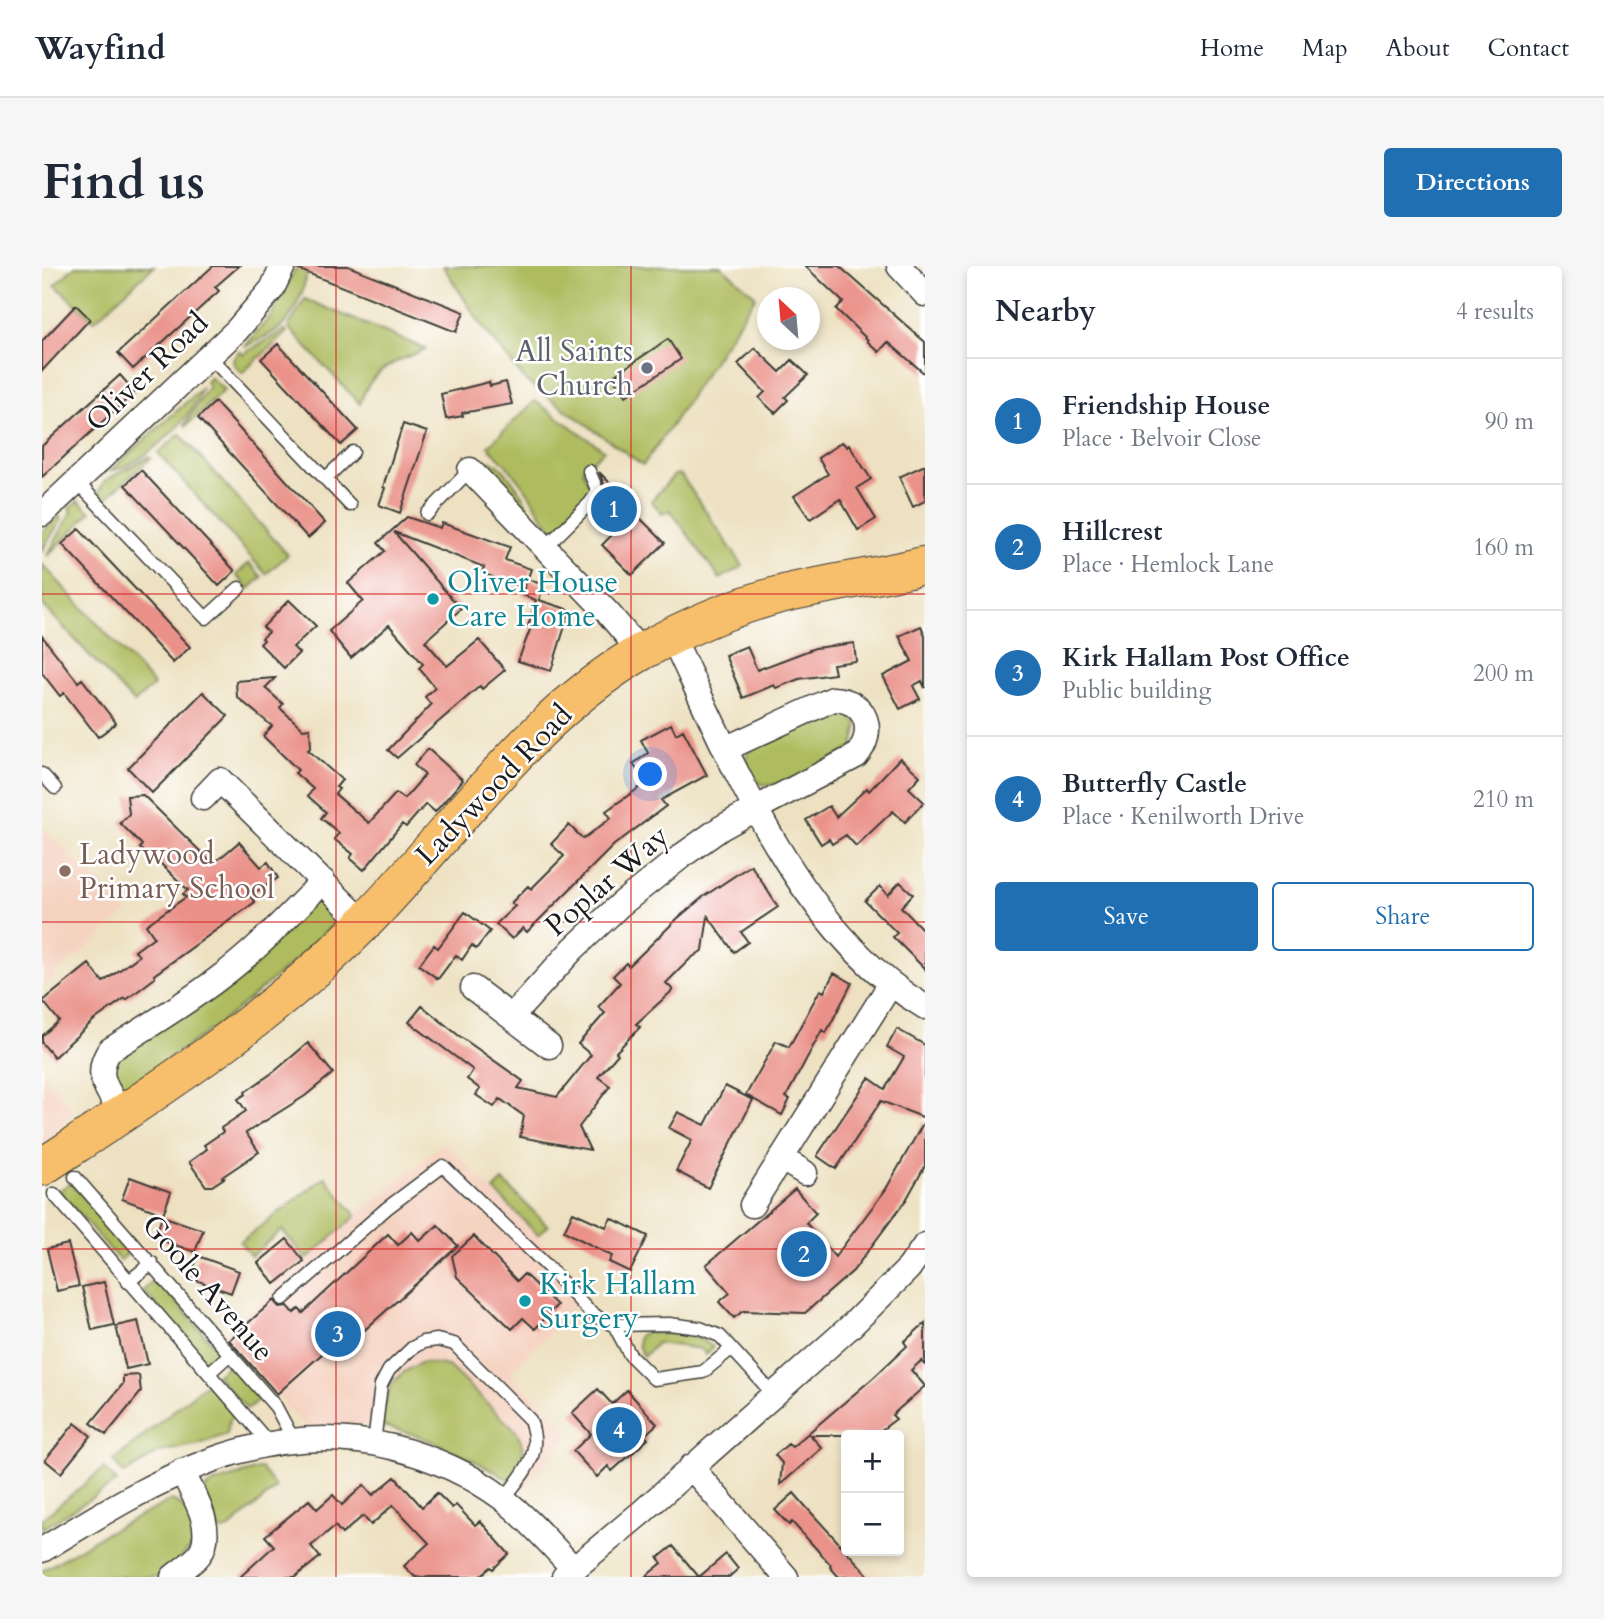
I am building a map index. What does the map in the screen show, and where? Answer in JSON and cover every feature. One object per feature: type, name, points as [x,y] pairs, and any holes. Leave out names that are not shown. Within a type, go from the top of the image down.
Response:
[{"type":"main road","name":"Ladywood Road","points":[[57,1179],[122,1114],[283,999],[364,923],[532,739],[602,678],[657,644],[727,612],[769,598],[925,565]]},
{"type":"street","name":"Oliver Road","points":[[42,514],[254,312],[272,289],[283,266]]},
{"type":"street","points":[[899,266],[925,294]]},
{"type":"street","points":[[470,470],[608,613],[657,644],[724,749],[789,865],[827,919],[857,955],[890,985],[925,1007]]},
{"type":"street","name":"Poplar Way","points":[[511,1017],[573,949],[640,888],[721,828],[856,756],[866,744],[867,727],[859,707],[848,699],[833,699],[724,749]]},
{"type":"street","points":[[202,798],[220,780],[364,923]]},
{"type":"street","points":[[122,1114],[102,1079],[103,1060],[110,1050],[189,1001],[222,976],[262,942],[323,881]]},
{"type":"street","points":[[752,1205],[890,985]]},
{"type":"street","points":[[473,988],[549,1046]]},
{"type":"street","points":[[782,1158],[805,1173]]},
{"type":"street","points":[[42,1550],[134,1494],[182,1471],[239,1450],[293,1439],[350,1439],[427,1457],[504,1499],[569,1573],[774,1395],[887,1292],[925,1245]]},
{"type":"street","points":[[691,1467],[786,1577]]},
{"type":"street","points":[[173,1577],[198,1556],[205,1541],[204,1521],[182,1471]]},
{"type":"lane","points":[[209,356],[351,505]]},
{"type":"lane","points":[[325,479],[353,452]]},
{"type":"lane","points":[[427,514],[470,470]]},
{"type":"lane","points":[[545,548],[598,492],[589,471]]},
{"type":"lane","points":[[77,482],[206,618],[239,588]]},
{"type":"lane","points":[[42,774],[55,788]]},
{"type":"lane","points":[[283,1298],[387,1208],[443,1166],[548,1267],[587,1309],[603,1321],[614,1325],[669,1324],[700,1328],[720,1336],[774,1395]]},
{"type":"lane","name":"Goole Avenue","points":[[57,1179],[152,1263],[276,1407],[293,1439]]},
{"type":"lane","name":"Goole Avenue","points":[[57,1179],[128,1282],[268,1443]]},
{"type":"lane","points":[[128,1282],[152,1263]]},
{"type":"lane","points":[[614,1325],[630,1355],[654,1379],[703,1372],[731,1349]]},
{"type":"lane","points":[[374,1443],[381,1385],[388,1370],[412,1348],[423,1342],[437,1340],[454,1344],[530,1420],[534,1432],[533,1457],[504,1499]]},
{"type":"lane","points":[[209,1373],[230,1354]]},
{"type":"shaded area","name":"Ladywood Primary School","points":[[42,827],[128,912],[42,987]]},
{"type":"shaded area","points":[[42,1071],[73,1110],[42,1143]]},
{"type":"shaded area","points":[[444,1142],[592,1291],[510,1372],[566,1428],[567,1437],[524,1489],[431,1440],[388,1428],[348,1425],[305,1427],[223,1333],[275,1288],[275,1284]]},
{"type":"green space","points":[[75,266],[154,266],[94,321],[55,285]]},
{"type":"green space","points":[[297,266],[308,266],[300,297],[289,318],[276,331],[244,347],[270,317]]},
{"type":"green space","points":[[443,266],[721,266],[756,296],[643,465],[526,381],[479,322]]},
{"type":"green space","points":[[305,299],[426,349],[377,374],[370,382],[360,404],[288,327]]},
{"type":"green space","points":[[285,330],[287,332],[242,373],[234,365],[233,359],[239,351],[243,354]]},
{"type":"green space","points":[[210,377],[224,390],[186,426],[209,386],[206,382]]},
{"type":"green space","points":[[201,389],[188,414],[165,439],[137,460],[110,471]]},
{"type":"green space","points":[[535,401],[604,450],[583,469],[592,493],[555,532],[520,481],[488,446]]},
{"type":"green space","points":[[180,434],[288,555],[266,574],[158,453]]},
{"type":"green space","points":[[151,458],[104,500],[99,492],[104,481]]},
{"type":"green space","points":[[490,460],[511,479],[523,496],[535,522],[487,471]]},
{"type":"green space","points":[[677,474],[681,475],[743,566],[720,579],[670,510],[663,514],[651,501]]},
{"type":"green space","points":[[78,501],[91,512],[47,556],[72,511],[69,508]]},
{"type":"green space","points":[[59,516],[62,519],[42,550],[42,532]]},
{"type":"green space","points":[[249,563],[262,577],[249,589],[236,575]]},
{"type":"green space","points":[[42,564],[154,685],[134,703],[42,604]]},
{"type":"green space","points":[[843,708],[858,724],[853,748],[778,784],[764,784],[753,777],[748,766],[747,752]]},
{"type":"green space","points":[[322,900],[338,913],[337,920],[290,965],[219,1024],[129,1086],[115,1082],[111,1076],[115,1060],[313,903]]},
{"type":"green space","points":[[325,1177],[356,1216],[307,1259],[282,1230],[251,1256],[240,1242]]},
{"type":"green space","points":[[503,1181],[548,1226],[538,1235],[494,1190]]},
{"type":"green space","points":[[71,1182],[131,1250],[120,1261],[59,1191]]},
{"type":"green space","points":[[156,1279],[220,1352],[207,1364],[143,1290]]},
{"type":"green space","points":[[645,1332],[690,1336],[713,1347],[706,1355],[701,1349],[657,1343],[643,1357],[638,1337]]},
{"type":"green space","points":[[423,1362],[448,1366],[517,1432],[523,1452],[518,1469],[509,1480],[448,1448],[416,1435],[382,1426],[384,1404],[391,1386],[403,1373]]},
{"type":"green space","points":[[229,1364],[260,1398],[247,1409],[216,1375]]},
{"type":"green space","points":[[207,1383],[234,1414],[229,1421],[227,1434],[200,1444],[160,1452],[124,1474],[113,1461]]},
{"type":"green space","points":[[104,1468],[117,1482],[42,1529],[42,1519]]},
{"type":"green space","points":[[261,1468],[276,1488],[231,1527],[224,1531],[219,1530],[207,1507],[205,1489],[212,1484]]},
{"type":"green space","points":[[172,1500],[184,1508],[190,1518],[194,1544],[162,1577],[42,1577],[42,1571],[104,1534]]},
{"type":"building","points":[[213,266],[239,266],[215,287],[219,291],[133,369],[118,353]]},
{"type":"building","points":[[298,266],[348,266],[464,312],[456,332],[297,269]]},
{"type":"building","points":[[805,266],[839,266],[925,342],[925,374],[888,342],[879,352],[836,309],[843,302]]},
{"type":"building","points":[[76,305],[90,319],[42,371],[42,341]]},
{"type":"building","name":"All Saints Church","points":[[668,339],[681,359],[626,396],[612,377]]},
{"type":"building","points":[[278,344],[358,430],[341,445],[261,359]]},
{"type":"building","points":[[755,348],[780,372],[792,360],[808,375],[785,397],[788,400],[775,413],[759,398],[765,392],[738,364]]},
{"type":"building","points":[[120,375],[135,392],[42,477],[42,446]]},
{"type":"building","points":[[489,382],[490,386],[506,382],[512,404],[462,413],[463,416],[446,419],[441,394]]},
{"type":"building","points":[[215,402],[325,523],[308,538],[198,418]]},
{"type":"building","points":[[403,424],[427,432],[400,513],[379,505]]},
{"type":"building","points":[[842,442],[847,447],[849,445],[871,479],[857,488],[876,519],[858,530],[840,499],[810,519],[794,496],[828,474],[818,458]]},
{"type":"building","points":[[925,465],[925,501],[913,507],[899,477]]},
{"type":"building","points":[[141,470],[235,571],[219,586],[125,485]]},
{"type":"building","points":[[599,472],[665,543],[632,575],[602,545],[614,533],[599,517],[609,506]]},
{"type":"building","points":[[407,517],[440,528],[442,523],[510,547],[505,560],[531,569],[524,589],[482,573],[484,567],[394,532],[461,609],[425,641],[447,666],[479,640],[505,670],[482,689],[480,686],[397,758],[388,750],[431,705],[425,697],[435,688],[419,668],[423,664],[389,625],[351,658],[329,631],[363,601],[348,583],[385,551],[378,543]]},
{"type":"building","points":[[79,529],[190,647],[173,663],[62,544]]},
{"type":"building","points":[[527,579],[544,585],[539,600],[570,610],[551,671],[518,661],[531,627],[528,626],[536,600],[522,595]]},
{"type":"building","points":[[289,600],[316,626],[293,647],[299,653],[284,668],[260,644],[268,632],[263,627]]},
{"type":"building","points":[[921,626],[925,635],[925,688],[922,681],[913,686],[920,699],[900,709],[883,676],[912,661],[899,636]]},
{"type":"building","points":[[42,636],[78,682],[82,679],[116,723],[98,737],[64,693],[60,696],[42,673]]},
{"type":"building","points":[[854,643],[856,661],[833,664],[835,674],[799,679],[776,688],[774,685],[743,698],[725,655],[747,646],[757,670],[815,648]]},
{"type":"building","points":[[275,678],[265,688],[283,704],[280,708],[303,729],[310,728],[311,747],[308,750],[342,780],[336,787],[339,789],[335,794],[369,823],[396,793],[404,799],[425,775],[414,765],[428,749],[463,780],[435,812],[426,804],[406,827],[402,824],[364,870],[350,858],[353,854],[334,839],[339,833],[321,818],[326,812],[308,796],[313,789],[295,773],[298,770],[263,736],[272,726],[237,697],[236,681]]},
{"type":"building","points":[[203,692],[228,716],[152,793],[128,768]]},
{"type":"building","points":[[671,724],[676,734],[683,730],[707,775],[661,800],[666,806],[614,845],[527,932],[523,928],[512,939],[496,924],[515,906],[511,903],[528,886],[531,889],[564,856],[551,844],[569,825],[583,839],[611,818],[606,811],[646,783],[633,764],[648,753],[641,740]]},
{"type":"building","points":[[900,758],[920,776],[909,788],[924,802],[905,822],[893,811],[856,846],[846,835],[832,844],[829,839],[821,844],[806,820],[829,806],[836,817],[867,788],[869,791]]},
{"type":"building","points":[[143,795],[213,864],[239,842],[261,867],[268,862],[278,878],[250,896],[255,902],[154,975],[155,978],[126,1000],[125,998],[93,1021],[54,1057],[42,1043],[42,1036],[59,1021],[43,1001],[89,964],[103,982],[139,956],[135,951],[154,937],[146,925],[186,897],[183,894],[188,890],[161,864],[154,862],[140,848],[142,845],[120,823],[129,814],[127,796]]},
{"type":"building","points":[[751,865],[778,907],[741,932],[748,942],[734,952],[708,916],[703,950],[666,983],[673,990],[636,1024],[640,1027],[616,1052],[618,1054],[598,1077],[610,1086],[579,1127],[590,1150],[520,1137],[524,1116],[500,1099],[494,1107],[476,1095],[480,1089],[467,1079],[473,1070],[409,1022],[422,1006],[523,1081],[518,1088],[557,1097],[591,1055],[578,1044],[605,1013],[598,1007],[620,983],[613,976],[626,963],[629,966],[703,897]]},
{"type":"building","points":[[900,882],[913,894],[901,907],[925,932],[925,969],[893,937],[897,933],[865,901],[880,886],[888,895]]},
{"type":"building","points":[[465,912],[490,931],[476,949],[472,945],[462,960],[456,955],[438,979],[419,965],[434,945],[438,948]]},
{"type":"building","points":[[834,973],[852,983],[826,1033],[822,1030],[786,1097],[790,1099],[782,1115],[746,1095],[776,1041],[789,1047],[820,990],[824,992]]},
{"type":"building","points":[[897,1029],[925,1045],[925,1118],[881,1101],[836,1169],[817,1156],[869,1078],[885,1089],[904,1057],[887,1047]]},
{"type":"building","points":[[308,1043],[333,1073],[305,1096],[246,1133],[259,1152],[212,1186],[206,1186],[189,1162],[207,1149],[204,1145],[223,1132],[221,1128],[246,1111],[238,1099],[246,1094],[245,1092]]},
{"type":"building","points":[[725,1086],[753,1100],[708,1188],[676,1171],[692,1140],[669,1128],[678,1112],[705,1125]]},
{"type":"building","points":[[925,1120],[925,1166],[906,1200],[853,1271],[805,1313],[743,1311],[734,1318],[719,1302],[730,1293],[706,1265],[795,1189],[816,1213],[806,1223],[835,1257],[886,1189]]},
{"type":"building","points":[[130,1177],[171,1192],[163,1214],[122,1199]]},
{"type":"building","points":[[573,1212],[606,1227],[611,1218],[648,1236],[630,1272],[609,1262],[612,1256],[564,1231]]},
{"type":"building","points":[[162,1216],[203,1230],[195,1252],[155,1238]]},
{"type":"building","points":[[438,1225],[458,1246],[339,1353],[332,1345],[277,1394],[229,1340],[274,1300],[280,1307],[288,1306],[294,1313],[299,1309],[303,1313],[388,1234],[398,1245],[412,1232],[420,1241]]},
{"type":"building","points":[[474,1236],[517,1281],[524,1274],[557,1305],[535,1329],[523,1318],[512,1329],[457,1277],[452,1256]]},
{"type":"building","points":[[287,1239],[304,1261],[275,1284],[258,1263]]},
{"type":"building","points":[[68,1244],[79,1286],[57,1291],[47,1249]]},
{"type":"building","points":[[198,1256],[239,1271],[231,1293],[190,1278]]},
{"type":"building","points":[[104,1282],[114,1325],[92,1330],[82,1287]]},
{"type":"building","points":[[138,1321],[148,1364],[126,1369],[116,1326]]},
{"type":"building","points":[[925,1323],[925,1365],[921,1361],[911,1370],[925,1386],[892,1415],[896,1419],[882,1430],[841,1430],[841,1435],[810,1435],[822,1448],[780,1485],[782,1463],[775,1455],[788,1444],[792,1447],[873,1378],[907,1346],[904,1342]]},
{"type":"building","points":[[139,1375],[141,1392],[106,1435],[91,1423],[123,1384],[123,1376]]},
{"type":"building","points":[[598,1389],[612,1404],[627,1390],[657,1424],[645,1435],[648,1439],[612,1471],[608,1466],[597,1477],[573,1451],[591,1434],[572,1413]]},
{"type":"building","points":[[75,1423],[91,1436],[61,1473],[45,1460]]},
{"type":"building","points":[[395,1477],[422,1507],[437,1493],[452,1508],[456,1505],[475,1525],[480,1521],[509,1554],[493,1569],[491,1567],[479,1577],[415,1577],[404,1566],[429,1543],[393,1505],[371,1525],[363,1516],[342,1534],[335,1526],[311,1546],[320,1557],[295,1577],[240,1577],[274,1546],[265,1536],[309,1500],[317,1509],[333,1495],[342,1505],[364,1485],[373,1495]]},
{"type":"building","points":[[794,1493],[841,1545],[841,1556],[851,1556],[870,1577],[839,1577],[792,1522],[789,1525],[775,1510]]},
{"type":"building","points":[[673,1546],[699,1577],[645,1577],[662,1563],[658,1558]]},
{"type":"building","points":[[726,1554],[738,1569],[729,1577],[699,1577]]},
{"type":"place","name":"All Saints Church","points":[[647,368]]},
{"type":"place","name":"Friendship House","points":[[614,509]]},
{"type":"place","name":"Oliver House Care Home","points":[[433,599]]},
{"type":"place","name":"Ladywood Primary School","points":[[65,871]]},
{"type":"place","name":"Hillcrest","points":[[804,1254]]},
{"type":"place","name":"Kirk Hallam Surgery","points":[[525,1301]]},
{"type":"place","name":"Kirk Hallam Post Office","points":[[338,1334]]},
{"type":"place","name":"Butterfly Castle","points":[[619,1430]]}]
